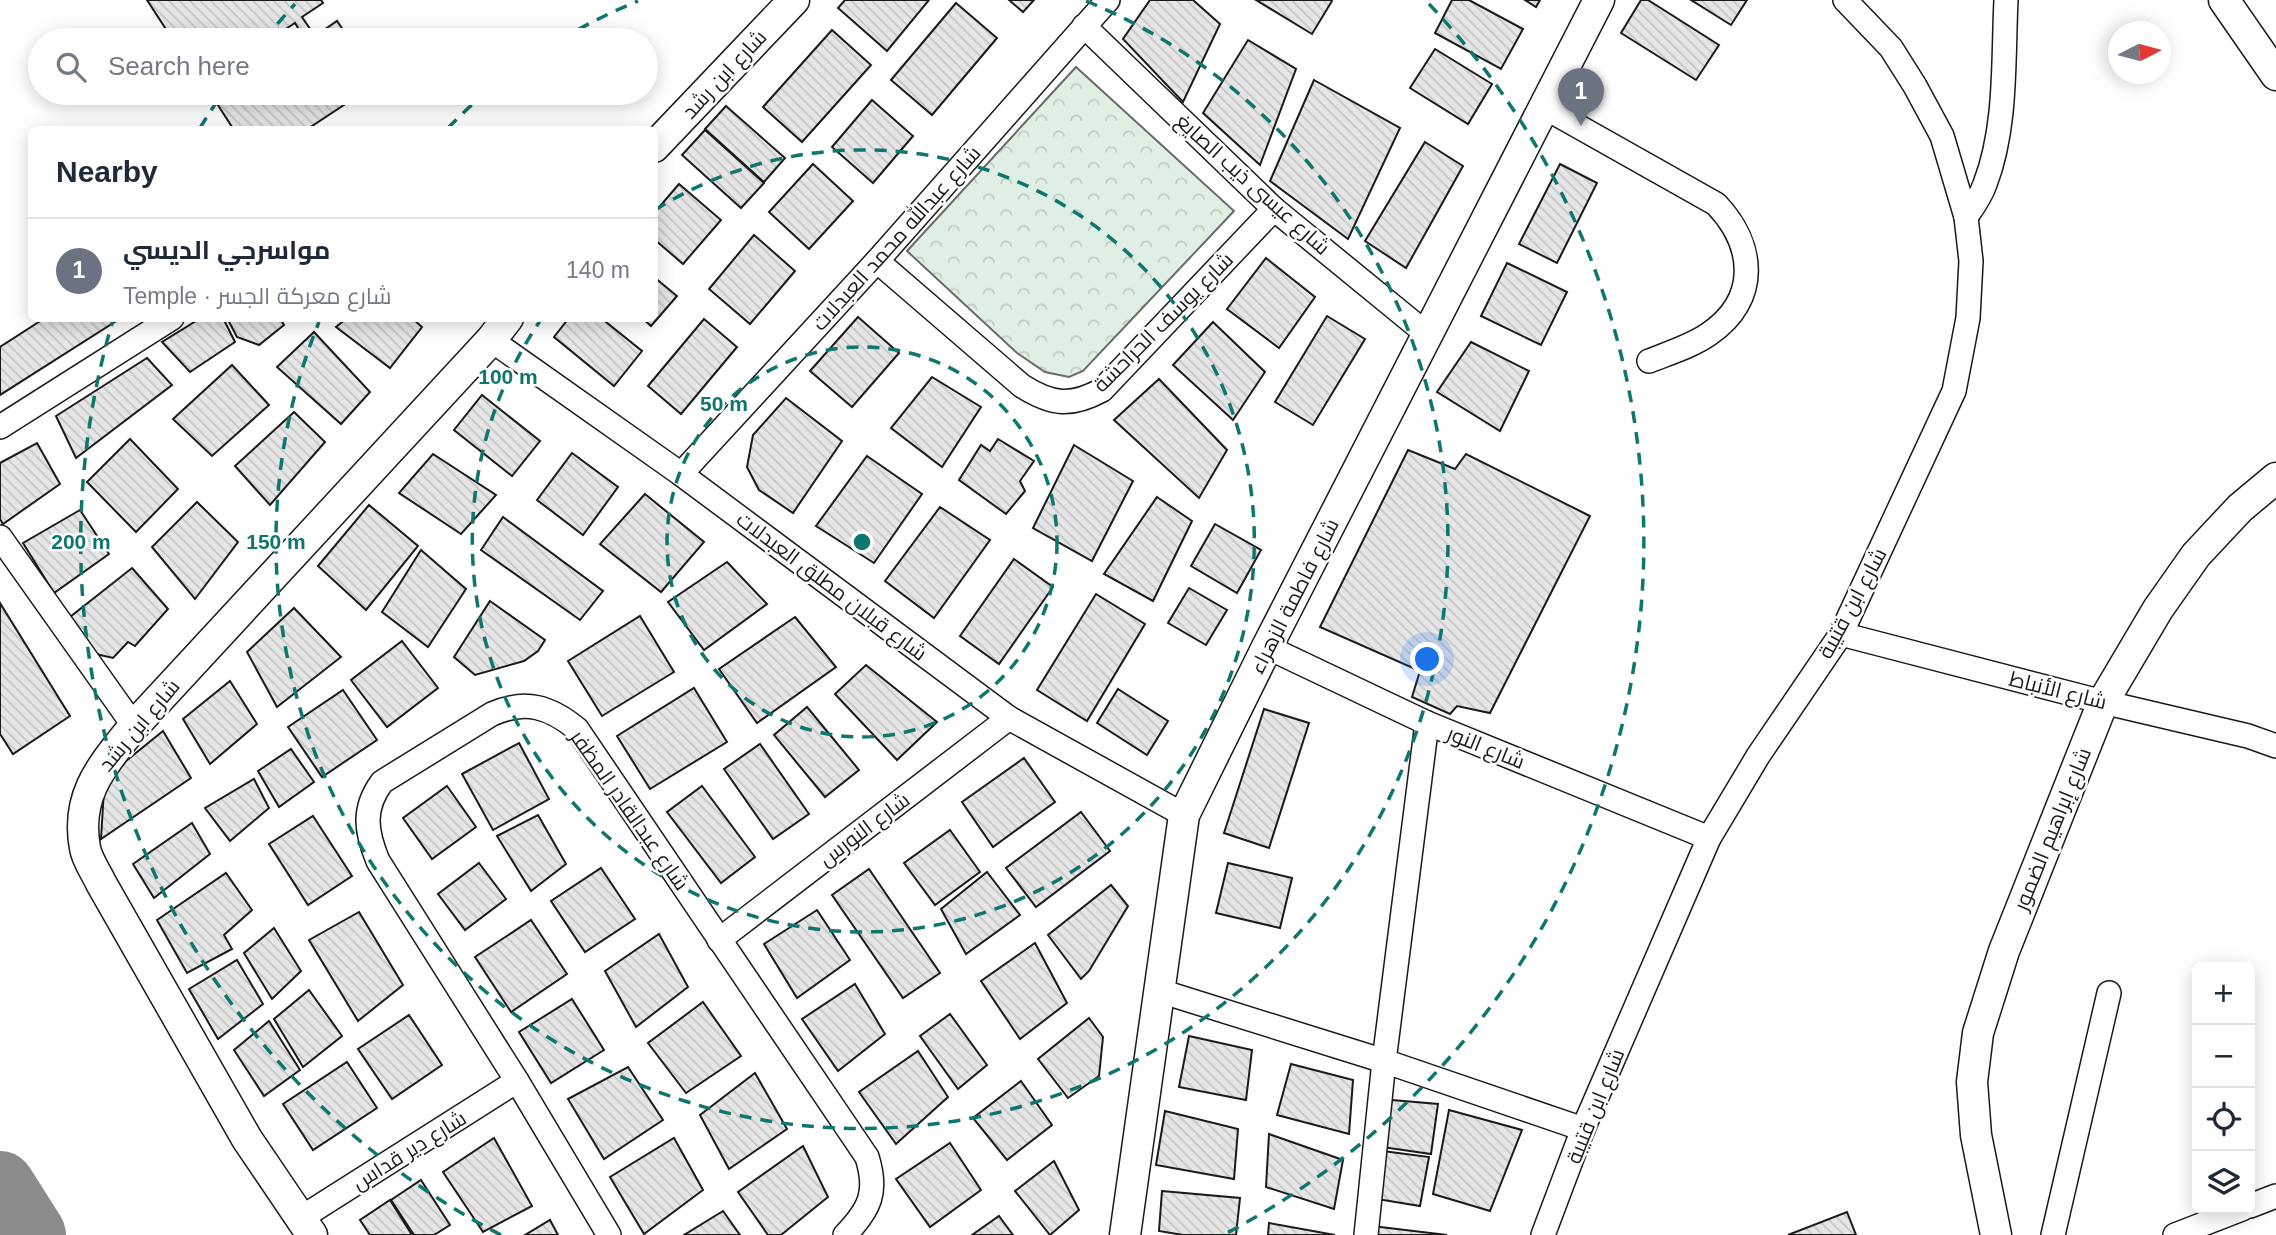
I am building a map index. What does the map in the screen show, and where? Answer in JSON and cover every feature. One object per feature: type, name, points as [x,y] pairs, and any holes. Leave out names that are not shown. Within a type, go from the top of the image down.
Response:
[{"type":"street","name":"شارع ابن رشد","points":[[658,143],[794,0]]},
{"type":"street","name":"شارع عبدالله محمد العبدلات","points":[[681,474],[877,261],[1108,0]]},
{"type":"street","name":"شارع فاطمة الزهراء","points":[[1125,1235],[1184,815],[1598,0]]},
{"type":"street","name":"شارع ابن قتيبة","points":[[1543,1235],[1583,1129],[1709,838],[1758,756],[1841,634],[1954,391],[1968,318],[1971,261],[1966,217],[1942,136],[1915,86],[1891,48],[1845,0]]},
{"type":"street","points":[[1966,217],[1984,187],[1995,152],[2000,118],[2006,0]]},
{"type":"street","points":[[2224,0],[2276,75]]},
{"type":"street","name":"شارع عيسى ذيب الصايغ","points":[[1084,26],[1274,209],[1429,335]]},
{"type":"street","points":[[1542,106],[1716,204],[1732,221],[1741,238],[1746,257],[1746,276],[1734,310],[1706,336],[1649,362]]},
{"type":"street","name":"شارع يوسف الحراحشة","points":[[877,261],[1022,386],[1040,397],[1068,402],[1086,398],[1102,390],[1274,209]]},
{"type":"street","points":[[0,427],[166,322]]},
{"type":"street","name":"شارع ابن رشد","points":[[306,1227],[247,1139],[101,883],[85,850],[83,819],[90,786],[134,726],[499,329]]},
{"type":"street","name":"شارع قبلان مطلق العبدلات","points":[[499,329],[681,474],[1009,718],[1184,815]]},
{"type":"street","name":"شارع إبراهيم الضمور","points":[[1996,1235],[1976,1135],[1972,1082],[1978,1032],[2004,951],[2103,702],[2158,609],[2196,555],[2233,516],[2276,478]]},
{"type":"street","points":[[0,537],[134,726]]},
{"type":"street","name":"شارع الأنباط","points":[[1841,634],[2103,702],[2248,736],[2276,746]]},
{"type":"street","name":"شارع النور","points":[[1267,647],[1427,723],[1709,838]]},
{"type":"street","name":"شارع عبدالقادر المظفر","points":[[609,1235],[517,1081],[378,861],[371,843],[371,796],[382,782],[492,713],[507,707],[542,708],[561,716],[577,729],[867,1157],[872,1175],[872,1197],[845,1235]]},
{"type":"street","name":"شارع النورس","points":[[719,940],[1009,718]]},
{"type":"street","points":[[1366,1235],[1384,1061],[1427,723]]},
{"type":"street","points":[[1160,991],[1384,1061],[1583,1129]]},
{"type":"street","points":[[2053,1235],[2109,993]]},
{"type":"street","name":"شارع دير قداس","points":[[306,1227],[517,1081]]},
{"type":"street","points":[[2255,1204],[2276,1196]]},
{"type":"street","points":[[1554,1210],[1559,1235]]},
{"type":"street","points":[[2175,1235],[2229,1214]]},
{"type":"green space","points":[[1076,67],[1234,211],[1083,371],[1069,377],[1045,372],[1017,353],[907,251]]},
{"type":"building","points":[[147,0],[321,0],[323,3],[302,17],[310,28],[298,28],[295,23],[287,28],[165,28]]},
{"type":"building","points":[[845,0],[929,0],[887,51],[838,8]]},
{"type":"building","points":[[1009,0],[1034,0],[1023,12]]},
{"type":"building","points":[[1150,0],[1193,0],[1220,24],[1183,102],[1123,39]]},
{"type":"building","points":[[1256,0],[1331,0],[1332,1],[1312,34]]},
{"type":"building","points":[[1452,0],[1469,0],[1523,29],[1501,69],[1435,33]]},
{"type":"building","points":[[1525,0],[1540,0],[1536,7]]},
{"type":"building","points":[[1641,0],[1648,0],[1719,45],[1696,80],[1621,33]]},
{"type":"building","points":[[1691,0],[1747,0],[1731,25]]},
{"type":"building","points":[[956,3],[997,38],[932,115],[891,80]]},
{"type":"building","points":[[337,21],[342,28],[327,28]]},
{"type":"building","points":[[832,30],[871,65],[802,142],[763,107]]},
{"type":"building","points":[[1248,40],[1296,69],[1260,165],[1203,113]]},
{"type":"building","points":[[1435,49],[1492,84],[1468,124],[1410,88]]},
{"type":"building","points":[[1314,80],[1400,128],[1348,239],[1270,181]]},
{"type":"building","points":[[872,100],[913,136],[873,183],[832,147]]},
{"type":"building","points":[[218,105],[344,105],[312,126],[231,126]]},
{"type":"building","points":[[726,106],[785,158],[764,182],[705,129]]},
{"type":"building","points":[[705,130],[764,183],[741,208],[682,155]]},
{"type":"building","points":[[1425,142],[1463,166],[1406,268],[1365,241]]},
{"type":"building","points":[[813,164],[853,201],[809,249],[769,212]]},
{"type":"building","points":[[1560,164],[1597,183],[1557,263],[1519,244]]},
{"type":"building","points":[[679,184],[721,220],[683,264],[658,242],[658,208]]},
{"type":"building","points":[[754,235],[795,271],[750,324],[709,289]]},
{"type":"building","points":[[1266,258],[1315,297],[1279,348],[1227,309]]},
{"type":"building","points":[[1507,263],[1567,292],[1541,345],[1481,316]]},
{"type":"building","points":[[658,280],[677,296],[658,318]]},
{"type":"building","points":[[1327,316],[1365,339],[1313,425],[1275,402]]},
{"type":"building","points":[[858,317],[899,353],[852,407],[810,371]]},
{"type":"building","points":[[704,319],[737,347],[681,414],[648,386]]},
{"type":"building","points":[[39,322],[115,322],[0,395],[0,347]]},
{"type":"building","points":[[194,322],[225,322],[235,342],[190,372],[162,342]]},
{"type":"building","points":[[229,322],[282,322],[284,325],[259,345],[237,337]]},
{"type":"building","points":[[342,322],[416,322],[422,327],[390,368],[336,327]]},
{"type":"building","points":[[566,322],[606,322],[642,351],[614,386],[554,337]]},
{"type":"building","points":[[1213,322],[1265,372],[1233,420],[1173,365]]},
{"type":"building","points":[[314,332],[370,392],[341,424],[277,367]]},
{"type":"building","points":[[1471,342],[1529,371],[1500,431],[1437,392]]},
{"type":"building","points":[[147,358],[172,385],[76,458],[56,416]]},
{"type":"building","points":[[232,365],[269,405],[212,456],[173,419]]},
{"type":"building","points":[[932,377],[981,407],[942,467],[891,428]]},
{"type":"building","points":[[1159,379],[1227,450],[1199,498],[1114,420]]},
{"type":"building","points":[[482,395],[540,441],[512,476],[454,430]]},
{"type":"building","points":[[786,398],[842,441],[793,513],[759,490],[747,467],[753,435]]},
{"type":"building","points":[[294,412],[325,442],[270,505],[235,466]]},
{"type":"building","points":[[130,439],[178,489],[136,532],[87,482]]},
{"type":"building","points":[[998,439],[1034,461],[1020,481],[1025,491],[1006,514],[959,480],[981,445],[990,451]]},
{"type":"building","points":[[37,443],[60,484],[3,524],[0,519],[0,463]]},
{"type":"building","points":[[1074,445],[1133,481],[1092,561],[1033,528]]},
{"type":"building","points":[[1408,450],[1455,469],[1466,454],[1590,516],[1490,713],[1457,706],[1450,714],[1412,697],[1420,671],[1320,627]]},
{"type":"building","points":[[572,453],[618,487],[583,535],[537,500]]},
{"type":"building","points":[[433,454],[496,495],[461,534],[399,493]]},
{"type":"building","points":[[867,456],[922,494],[874,563],[816,526]]},
{"type":"building","points":[[645,494],[704,542],[661,592],[600,544]]},
{"type":"building","points":[[1157,497],[1192,521],[1153,601],[1104,574]]},
{"type":"building","points":[[197,502],[238,542],[195,599],[152,547]]},
{"type":"building","points":[[369,505],[418,546],[366,610],[318,566]]},
{"type":"building","points":[[940,507],[990,540],[934,618],[885,581]]},
{"type":"building","points":[[80,510],[109,554],[54,593],[23,543]]},
{"type":"building","points":[[503,517],[603,591],[580,620],[481,550]]},
{"type":"building","points":[[1215,524],[1261,550],[1237,593],[1191,566]]},
{"type":"building","points":[[421,550],[466,589],[428,647],[382,612]]},
{"type":"building","points":[[1014,559],[1053,587],[999,664],[960,636]]},
{"type":"building","points":[[727,562],[767,604],[704,650],[668,602]]},
{"type":"building","points":[[132,568],[168,609],[135,646],[128,642],[113,658],[96,654],[70,617]]},
{"type":"building","points":[[1189,588],[1227,610],[1206,645],[1168,623]]},
{"type":"building","points":[[1096,594],[1145,624],[1087,721],[1037,690]]},
{"type":"building","points":[[490,601],[545,640],[538,651],[524,661],[475,675],[454,657]]},
{"type":"building","points":[[0,603],[70,716],[13,754],[0,734]]},
{"type":"building","points":[[294,608],[341,657],[277,707],[247,652]]},
{"type":"building","points":[[640,616],[674,672],[602,716],[568,661]]},
{"type":"building","points":[[795,617],[836,667],[757,723],[719,669]]},
{"type":"building","points":[[402,641],[438,688],[387,727],[351,680]]},
{"type":"building","points":[[866,665],[937,722],[897,760],[835,694]]},
{"type":"building","points":[[230,681],[257,724],[210,764],[183,719]]},
{"type":"building","points":[[694,688],[727,742],[650,789],[617,736]]},
{"type":"building","points":[[1118,689],[1168,721],[1147,755],[1097,723]]},
{"type":"building","points":[[343,690],[377,740],[322,777],[288,727]]},
{"type":"building","points":[[807,707],[859,770],[825,797],[774,735]]},
{"type":"building","points":[[1264,709],[1309,723],[1269,848],[1224,833]]},
{"type":"building","points":[[163,731],[191,778],[101,839],[104,789],[126,761]]},
{"type":"building","points":[[519,743],[549,799],[493,830],[462,774]]},
{"type":"building","points":[[760,744],[809,814],[773,839],[724,769]]},
{"type":"building","points":[[291,749],[314,782],[279,807],[258,771]]},
{"type":"building","points":[[1024,758],[1055,802],[993,847],[962,802]]},
{"type":"building","points":[[254,779],[269,808],[230,841],[205,808]]},
{"type":"building","points":[[447,786],[476,827],[432,859],[403,818]]},
{"type":"building","points":[[702,786],[755,857],[721,883],[667,812]]},
{"type":"building","points":[[1081,812],[1110,851],[1036,907],[1006,868]]},
{"type":"building","points":[[538,815],[566,864],[531,891],[497,836]]},
{"type":"building","points":[[313,816],[352,876],[308,905],[269,844]]},
{"type":"building","points":[[192,823],[210,854],[154,898],[133,864]]},
{"type":"building","points":[[950,830],[980,872],[935,905],[904,863]]},
{"type":"building","points":[[479,863],[506,899],[465,930],[438,894]]},
{"type":"building","points":[[1228,863],[1292,878],[1280,928],[1216,913]]},
{"type":"building","points":[[601,868],[635,919],[585,952],[551,901]]},
{"type":"building","points":[[869,869],[940,973],[903,998],[832,895]]},
{"type":"building","points":[[987,872],[1020,915],[966,954],[941,909]]},
{"type":"building","points":[[226,873],[252,910],[224,935],[232,949],[187,973],[157,920]]},
{"type":"building","points":[[1111,885],[1128,906],[1089,971],[1081,979],[1048,935]]},
{"type":"building","points":[[817,910],[850,960],[797,998],[764,944]]},
{"type":"building","points":[[359,912],[403,985],[358,1021],[309,940]]},
{"type":"building","points":[[531,920],[567,974],[511,1012],[475,957]]},
{"type":"building","points":[[274,928],[301,971],[272,999],[244,953]]},
{"type":"building","points":[[659,934],[688,987],[636,1027],[605,971]]},
{"type":"building","points":[[1035,943],[1067,1003],[1020,1039],[981,981]]},
{"type":"building","points":[[237,960],[263,1004],[218,1039],[189,989]]},
{"type":"building","points":[[855,984],[885,1034],[838,1071],[802,1019]]},
{"type":"building","points":[[309,990],[342,1036],[303,1067],[274,1019]]},
{"type":"building","points":[[572,999],[604,1050],[551,1083],[519,1032]]},
{"type":"building","points":[[703,1002],[741,1056],[686,1093],[648,1043]]},
{"type":"building","points":[[950,1014],[987,1065],[958,1089],[920,1036]]},
{"type":"building","points":[[409,1015],[442,1065],[392,1099],[358,1049]]},
{"type":"building","points":[[1089,1018],[1103,1037],[1099,1076],[1068,1098],[1038,1059]]},
{"type":"building","points":[[269,1021],[300,1070],[264,1096],[234,1050]]},
{"type":"building","points":[[1189,1036],[1252,1050],[1246,1100],[1179,1087]]},
{"type":"building","points":[[918,1051],[948,1097],[896,1144],[859,1092]]},
{"type":"building","points":[[347,1062],[377,1108],[313,1150],[283,1104]]},
{"type":"building","points":[[1291,1064],[1353,1080],[1349,1134],[1277,1115]]},
{"type":"building","points":[[628,1067],[663,1120],[604,1159],[568,1099]]},
{"type":"building","points":[[755,1073],[787,1129],[729,1169],[700,1115]]},
{"type":"building","points":[[1021,1081],[1052,1125],[1007,1160],[973,1118]]},
{"type":"building","points":[[1392,1100],[1438,1104],[1431,1154],[1382,1147]]},
{"type":"building","points":[[1449,1110],[1522,1130],[1490,1211],[1433,1194]]},
{"type":"building","points":[[1165,1111],[1238,1129],[1234,1179],[1156,1165]]},
{"type":"building","points":[[1269,1134],[1343,1160],[1334,1209],[1266,1187]]},
{"type":"building","points":[[494,1138],[532,1206],[483,1232],[443,1172]]},
{"type":"building","points":[[674,1138],[703,1190],[644,1234],[610,1177]]},
{"type":"building","points":[[950,1143],[981,1190],[930,1227],[896,1179]]},
{"type":"building","points":[[803,1146],[828,1197],[781,1235],[768,1235],[738,1192]]},
{"type":"building","points":[[1383,1151],[1429,1157],[1420,1206],[1377,1199]]},
{"type":"building","points":[[1054,1161],[1079,1210],[1050,1235],[1015,1191]]},
{"type":"building","points":[[421,1180],[450,1225],[434,1235],[414,1235],[391,1200]]},
{"type":"building","points":[[1162,1191],[1240,1198],[1236,1235],[1183,1235],[1159,1231]]},
{"type":"building","points":[[390,1200],[412,1235],[370,1235],[360,1220]]},
{"type":"building","points":[[723,1211],[740,1235],[684,1235]]},
{"type":"building","points":[[1847,1212],[1856,1235],[1788,1235]]},
{"type":"building","points":[[999,1216],[1013,1235],[972,1235]]},
{"type":"building","points":[[550,1220],[558,1235],[525,1235]]},
{"type":"building","points":[[1269,1223],[1335,1235],[1268,1235]]},
{"type":"building","points":[[1372,1226],[1447,1235],[1371,1235]]},
{"type":"taxiway","points":[[0,1186],[31,1235]]},
{"type":"place","name":"مواسرجي الديسي","points":[[1581,126]]}]
